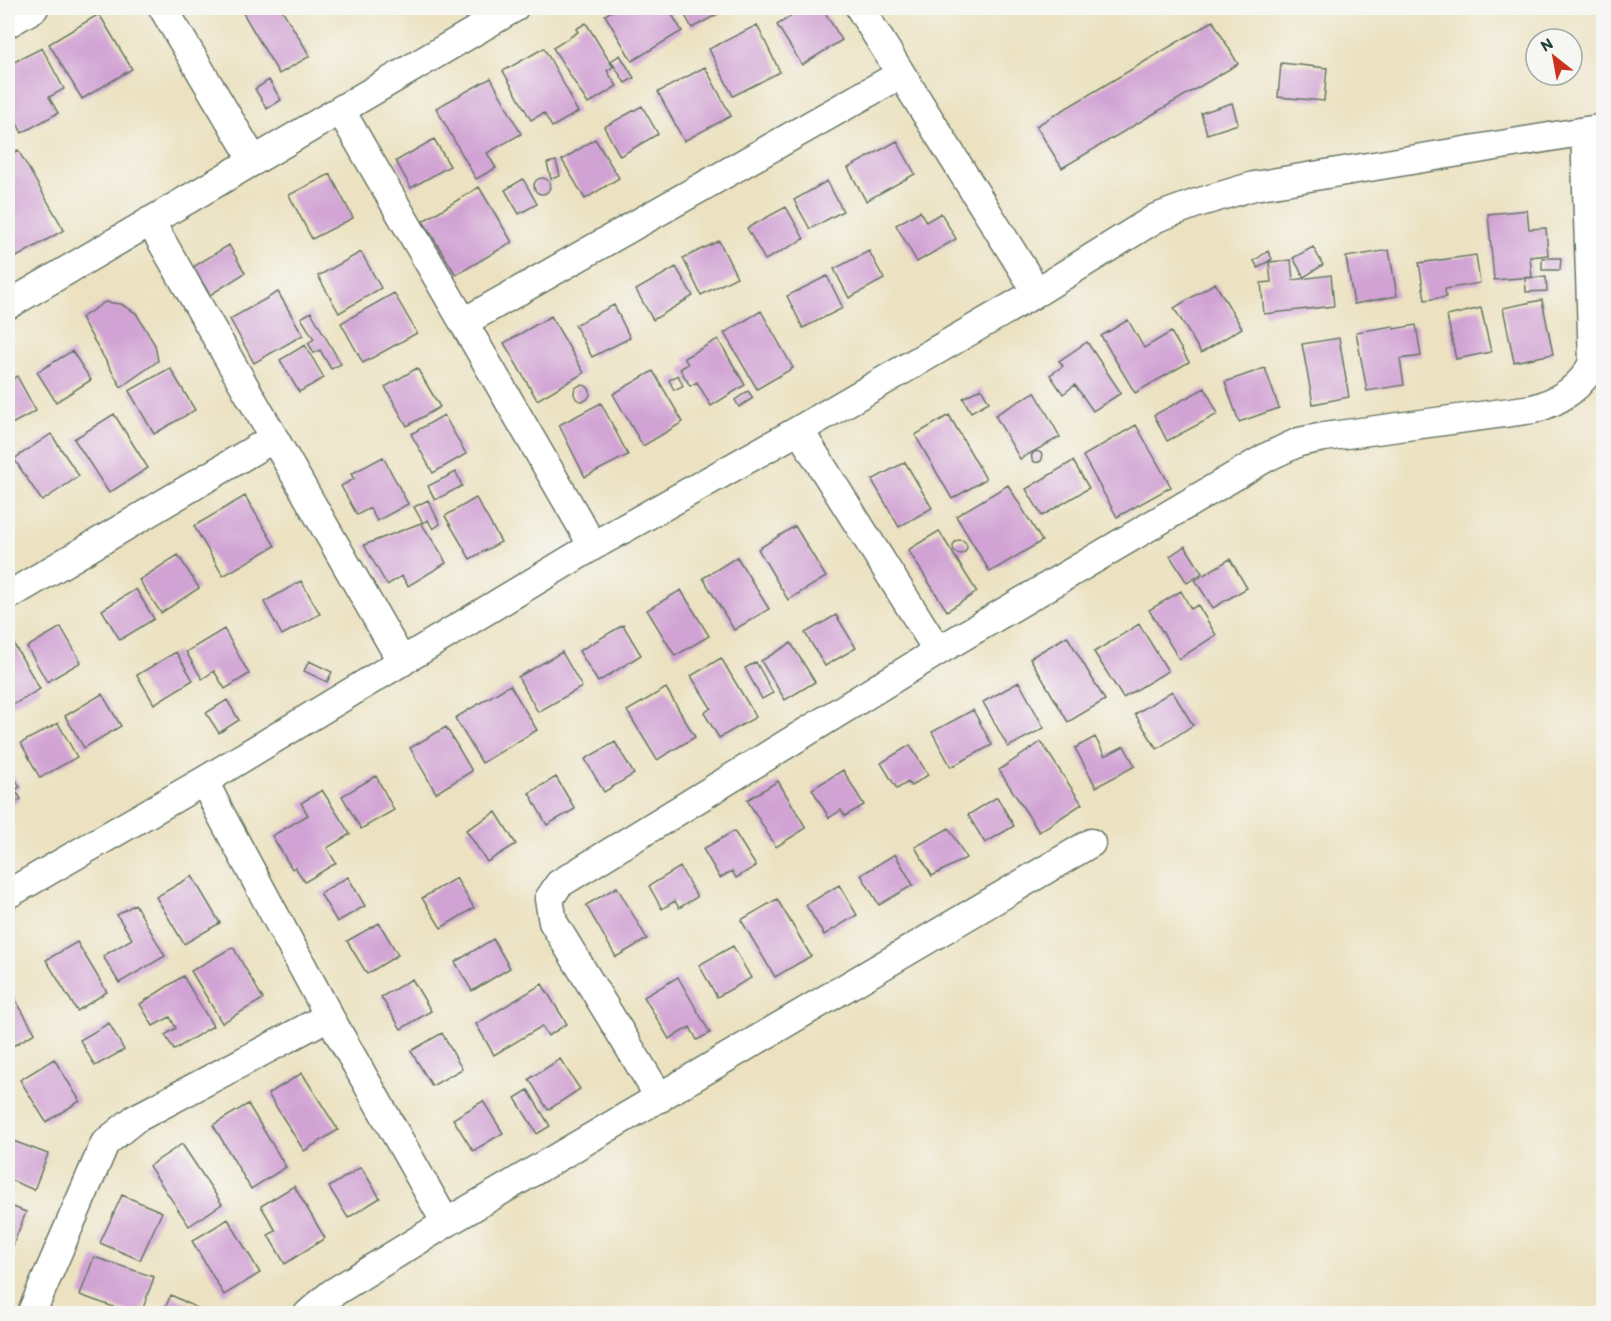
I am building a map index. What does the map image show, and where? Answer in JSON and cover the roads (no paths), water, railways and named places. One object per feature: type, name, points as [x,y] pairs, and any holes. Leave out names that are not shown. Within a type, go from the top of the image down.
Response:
[{"type":"street","points":[[8,23],[34,8]]},
{"type":"street","points":[[163,8],[254,161]]},
{"type":"street","points":[[8,305],[514,8]]},
{"type":"street","points":[[860,8],[1037,292]]},
{"type":"street","points":[[464,322],[901,74]]},
{"type":"street","points":[[341,111],[593,546]]},
{"type":"street","points":[[8,894],[204,781],[593,546],[1037,292],[1156,218],[1254,186],[1594,130],[1593,362],[1589,373],[1553,403],[1533,409],[1324,436],[1299,442],[1267,457],[938,651],[559,884],[549,899],[553,922],[660,1098]]},
{"type":"street","points":[[150,221],[402,662]]},
{"type":"street","points":[[799,430],[938,651]]},
{"type":"street","points":[[8,596],[274,438]]},
{"type":"street","points":[[204,781],[329,1016],[446,1222]]},
{"type":"street","points":[[308,1314],[331,1294],[446,1222],[1090,843]]},
{"type":"street","points":[[31,1314],[105,1143],[135,1119],[329,1016]]}]
